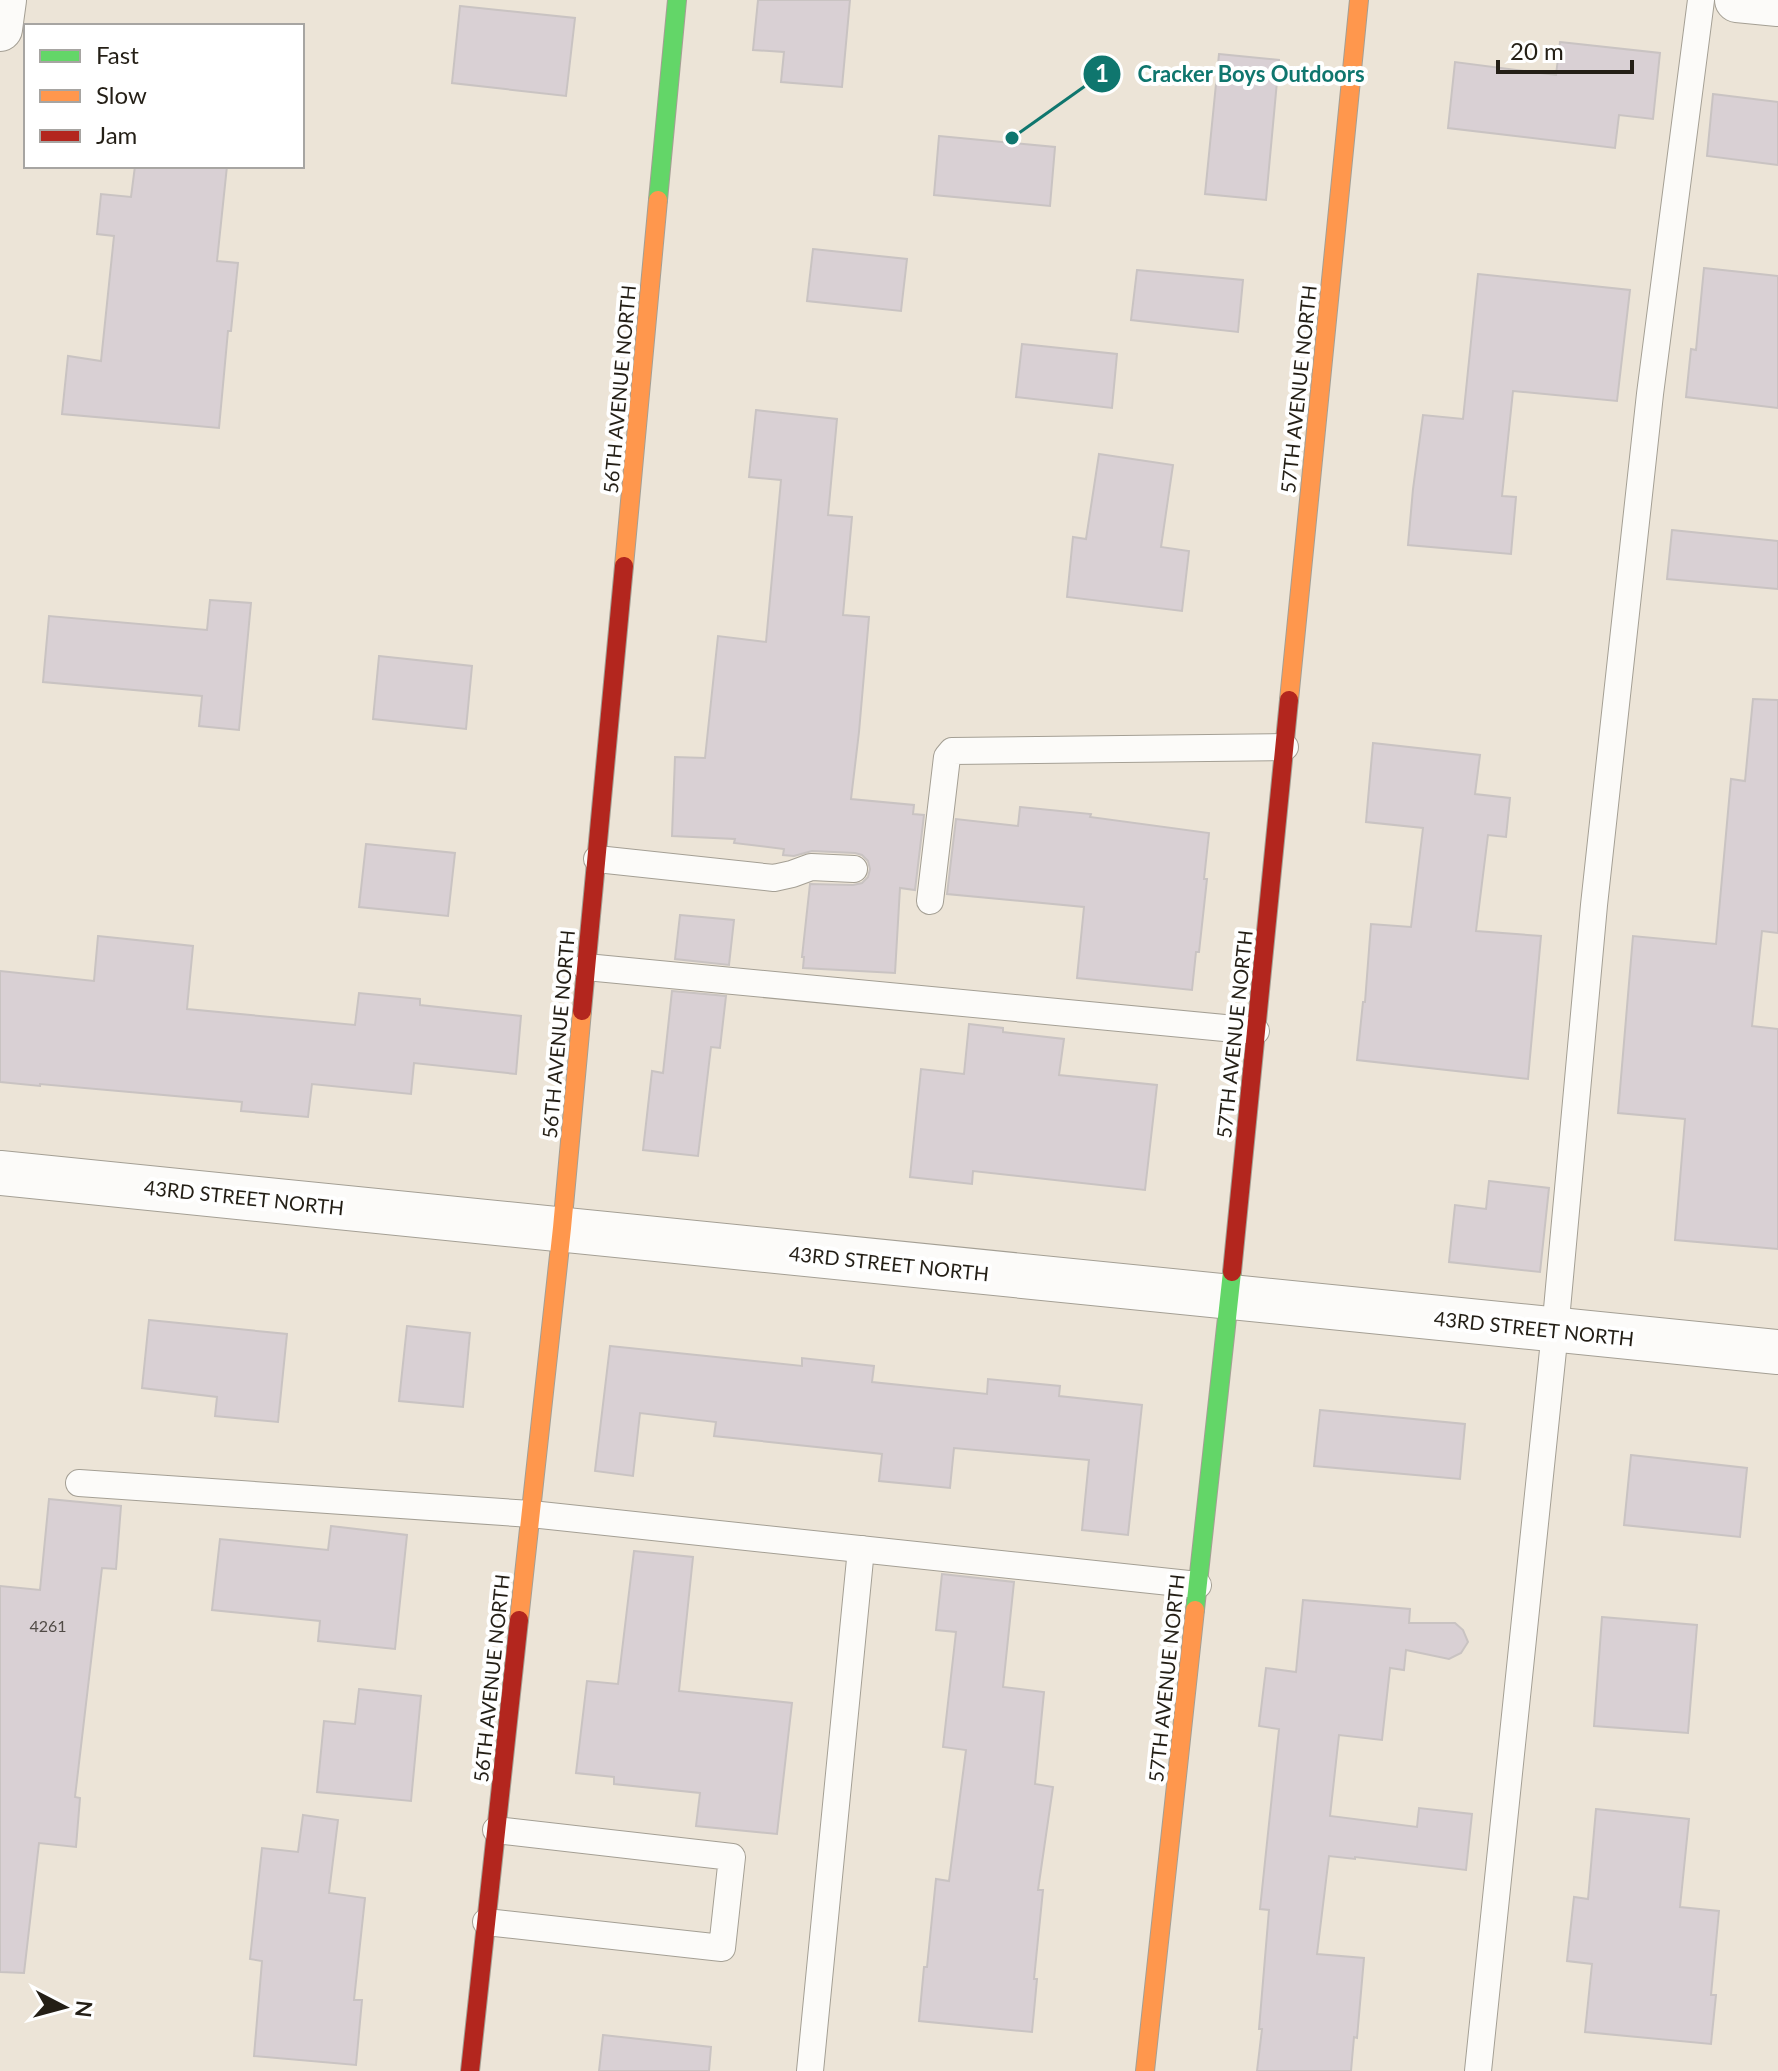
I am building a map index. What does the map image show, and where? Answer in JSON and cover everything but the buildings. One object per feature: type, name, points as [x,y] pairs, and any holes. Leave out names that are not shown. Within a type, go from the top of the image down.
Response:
[{"type":"street","points":[[0,29],[4,0]]},
{"type":"street","name":"56TH AVENUE NORTH","points":[[470,2071],[562,1228],[677,0]]},
{"type":"street","name":"57TH AVENUE NORTH","points":[[1145,2071],[1229,1298],[1359,0]]},
{"type":"street","points":[[1737,0],[1778,4]]},
{"type":"street","name":"43RD STREET NORTH","points":[[0,1173],[1778,1352]]},
{"type":"lane","points":[[1478,2071],[1555,1331],[1594,905],[1650,394],[1701,0]]},
{"type":"lane","points":[[930,901],[947,757],[952,751],[1285,747]]},
{"type":"lane","points":[[597,859],[774,878],[811,867],[854,869]]},
{"type":"lane","points":[[586,967],[1256,1031]]},
{"type":"lane","points":[[79,1483],[531,1514],[1198,1585]]},
{"type":"lane","points":[[810,2071],[861,1549]]},
{"type":"lane","points":[[486,1922],[722,1948],[727,1903],[732,1857],[496,1830]]},
{"type":"traffic: fast","points":[[658,200],[677,0]]},
{"type":"traffic: fast","points":[[1195,1610],[1232,1272]]},
{"type":"traffic: slow","points":[[1289,700],[1359,0]]},
{"type":"traffic: slow","points":[[624,566],[658,200]]},
{"type":"traffic: slow","points":[[519,1620],[562,1228],[582,1011]]},
{"type":"traffic: slow","points":[[1145,2071],[1195,1610]]},
{"type":"traffic: jam","points":[[582,1011],[624,566]]},
{"type":"traffic: jam","points":[[1232,1272],[1289,700]]},
{"type":"traffic: jam","points":[[470,2071],[519,1620]]},
{"type":"place","name":"Cracker Boys Outdoors","points":[[1012,138]]}]
